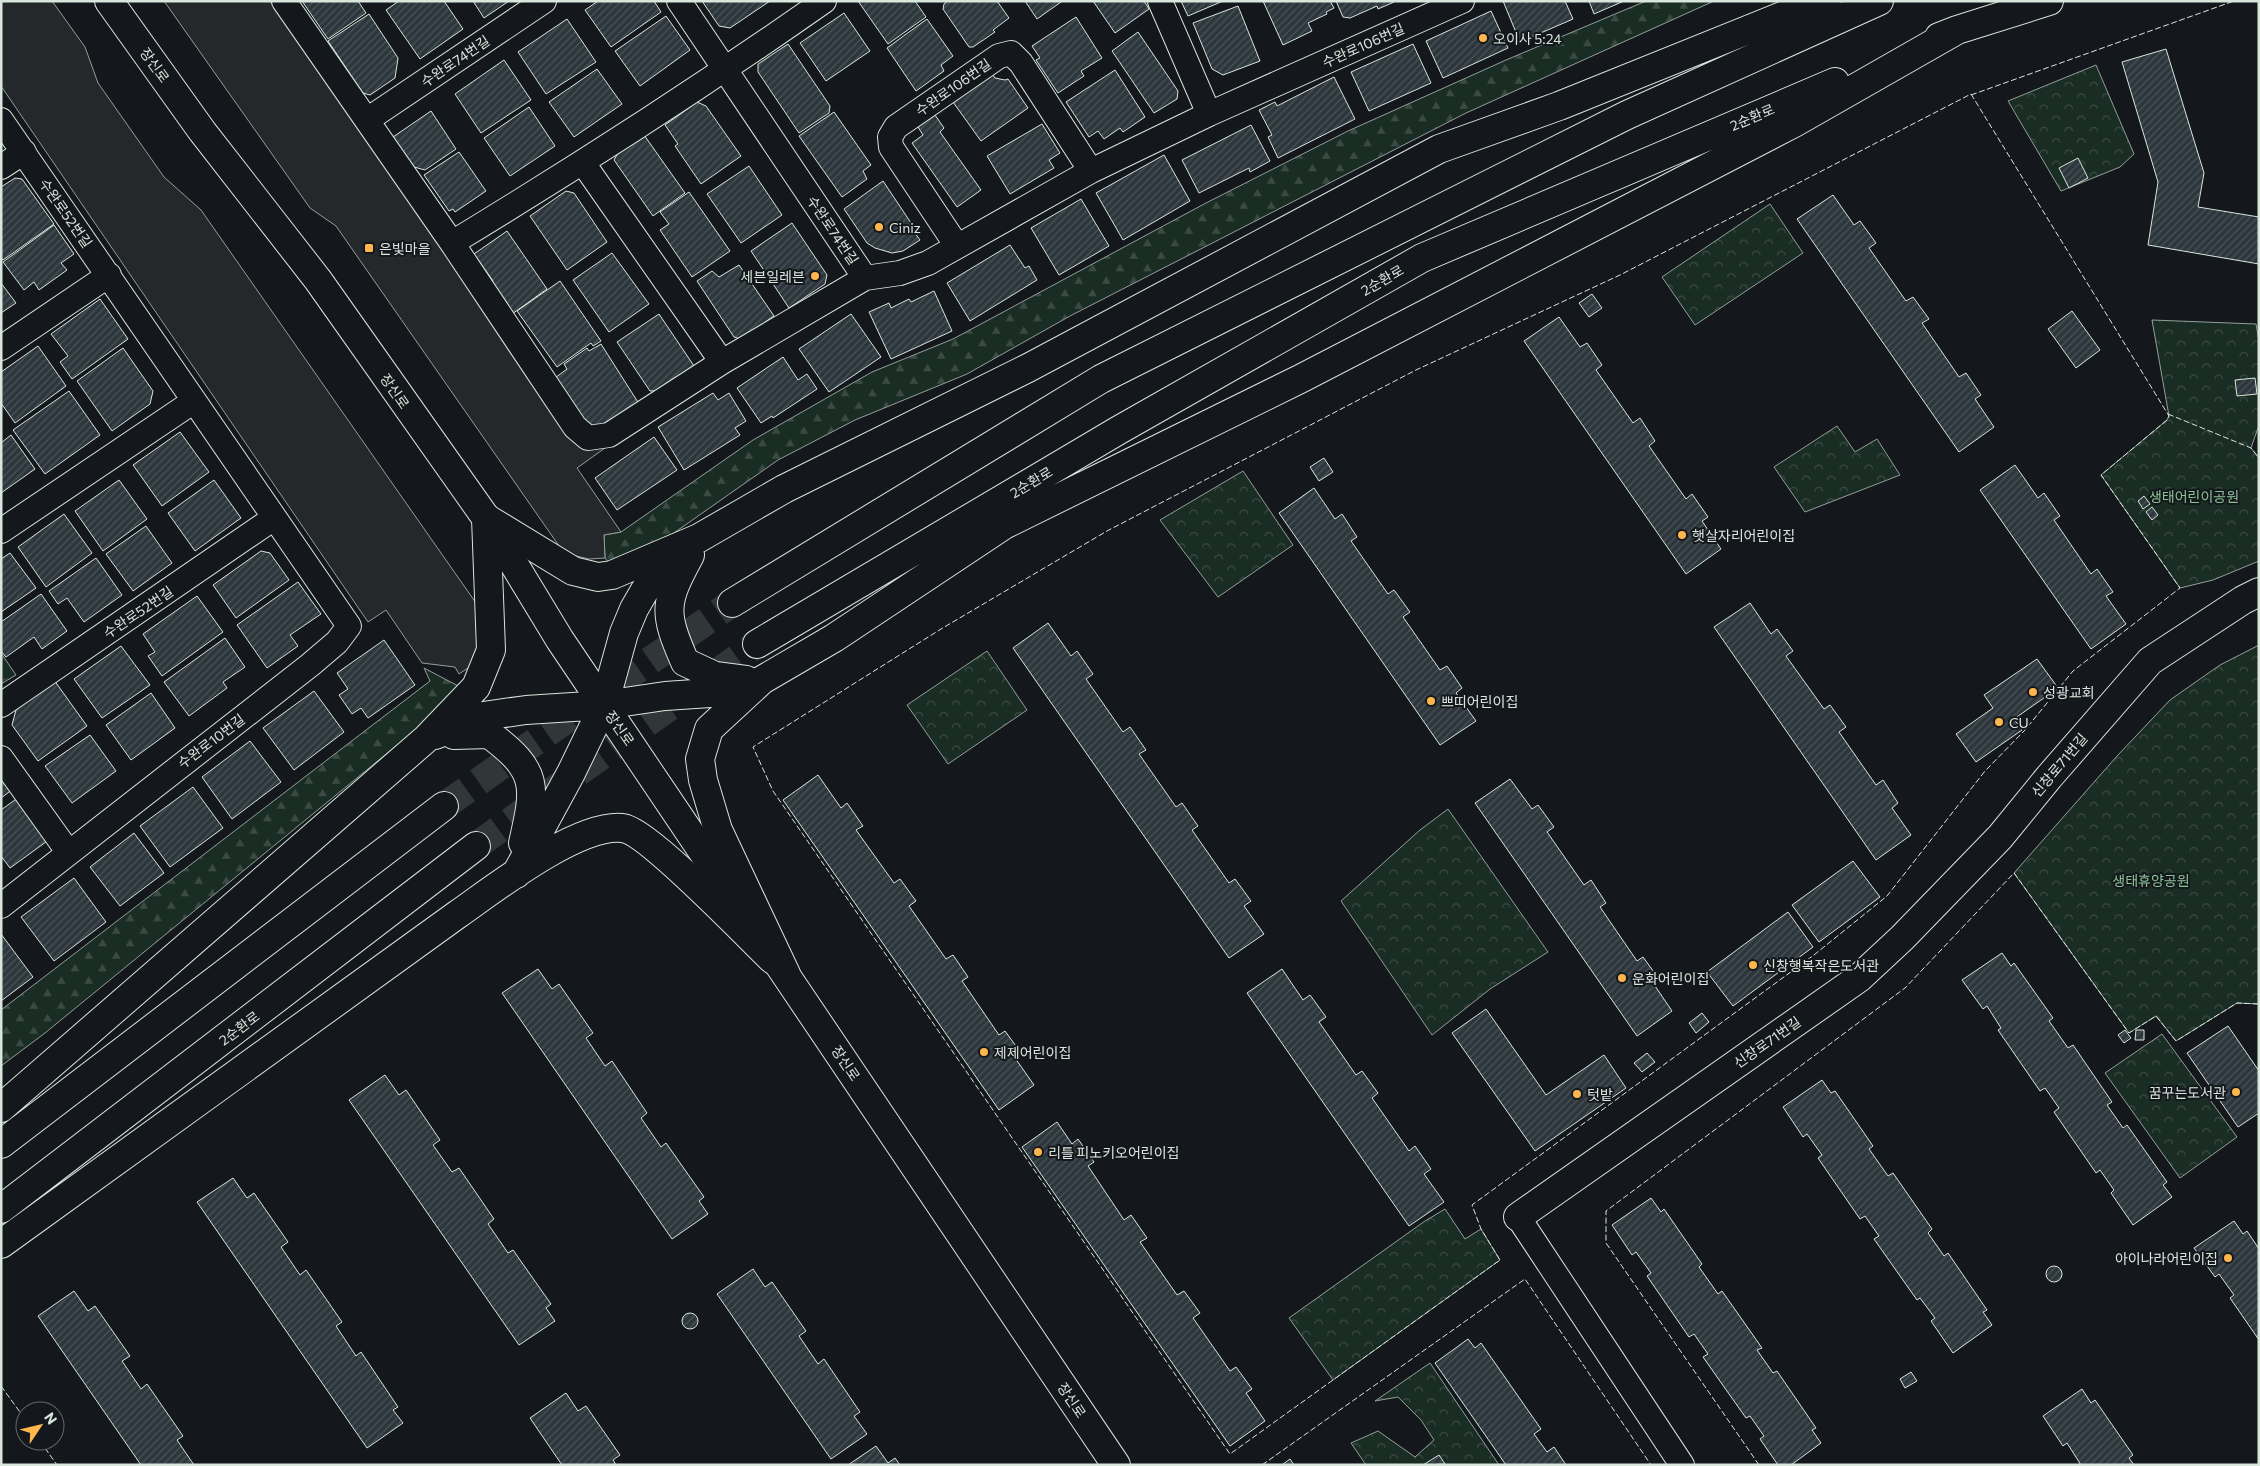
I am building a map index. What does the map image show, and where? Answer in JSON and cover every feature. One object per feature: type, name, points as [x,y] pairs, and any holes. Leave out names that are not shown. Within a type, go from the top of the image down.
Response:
[{"type":"main road","name":"장신로","points":[[109,1],[202,131],[318,280],[486,518],[560,640],[1116,1465]]},
{"type":"main road","points":[[486,518],[573,571],[598,577],[612,576],[699,538],[784,489],[1028,368],[1439,149],[1559,106],[1807,6],[1827,1]]},
{"type":"main road","points":[[732,604],[1101,379],[1627,115],[1880,1]]},
{"type":"main road","name":"2순환로","points":[[757,644],[1119,430],[1422,258],[1957,30],[2049,1]]},
{"type":"main road","points":[[427,738],[483,716],[526,710],[604,705],[665,696],[725,692],[762,680],[834,638],[1004,525],[1310,373],[1794,123],[1957,30]]},
{"type":"main road","points":[[1,1108],[427,738],[476,688],[491,650],[486,518]]},
{"type":"main road","points":[[699,538],[678,578],[669,602],[670,627],[685,662],[715,676],[736,680],[762,680]]},
{"type":"main road","points":[[516,874],[571,772],[604,705],[624,633],[634,609],[645,590],[699,538]]},
{"type":"main road","name":"신창로71번길","points":[[1518,1217],[1859,978],[1902,938],[2000,837],[2049,777],[2150,661],[2243,600],[2259,592]]},
{"type":"main road","points":[[762,680],[709,729],[700,759],[703,780],[718,830],[786,974]]},
{"type":"main road","points":[[427,738],[465,733],[489,734],[519,759],[530,777],[532,796],[516,874]]},
{"type":"main road","points":[[1,1144],[444,806]]},
{"type":"main road","points":[[1,1244],[516,874],[578,836],[600,829],[623,828],[641,836],[674,865],[786,974]]},
{"type":"main road","name":"2순환로","points":[[1,1209],[476,846]]},
{"type":"street","name":"수완로74번길","points":[[284,1],[452,242],[575,427],[588,438],[609,435],[722,362],[865,278],[679,1]]},
{"type":"street","name":"수완로74번길","points":[[367,120],[544,1]]},
{"type":"street","points":[[452,242],[583,163],[726,70],[824,1]]},
{"type":"street","points":[[1160,1],[1209,114]]},
{"type":"street","name":"수완로106번길","points":[[865,278],[900,273],[921,266],[1091,171],[1209,114],[1462,1]]},
{"type":"street","name":"수완로106번길","points":[[956,246],[891,147],[890,136],[896,127],[998,56],[1011,53],[1021,63],[1091,171]]},
{"type":"street","name":"수완로52번길","points":[[1,120],[349,626]]},
{"type":"street","points":[[1,167],[24,152]]},
{"type":"street","points":[[583,163],[722,362]]},
{"type":"street","points":[[1,348],[109,275]]},
{"type":"street","points":[[1,531],[194,401]]},
{"type":"street","name":"수완로52번길","points":[[1,705],[274,518]]},
{"type":"street","name":"수완로10번길","points":[[1,906],[310,665],[337,642],[349,626]]},
{"type":"street","points":[[1,758],[69,853]]},
{"type":"street","name":"신창로71번길","points":[[1518,1217],[1682,1465]]},
{"type":"green space","points":[[1646,1],[1714,1],[1466,113],[1070,316],[967,374],[855,420],[778,460],[651,549],[611,565],[605,558],[604,535],[621,532],[753,440],[872,372],[953,339],[1206,203],[1348,131],[1506,60]]},
{"type":"green space","points":[[2096,65],[2134,154],[2120,167],[2061,191],[2008,101]]},
{"type":"green space","points":[[1770,204],[1803,253],[1695,325],[1662,277]]},
{"type":"green space","name":"생태어린이공원","points":[[2152,320],[2256,324],[2259,341],[2259,425],[2251,448],[2259,458],[2259,561],[2213,580],[2180,588],[2101,475],[2167,420],[2169,416]]},
{"type":"green space","points":[[1837,426],[1855,452],[1877,439],[1900,475],[1805,512],[1774,467]]},
{"type":"green space","points":[[1243,471],[1293,545],[1218,597],[1160,520]]},
{"type":"green space","name":"생태휴양공원","points":[[2259,645],[2259,1004],[2237,1003],[2176,1041],[2156,1016],[2129,1033],[2014,873],[2118,755],[2170,700],[2220,665]]},
{"type":"green space","points":[[987,651],[1027,710],[948,764],[907,705]]},
{"type":"green space","points":[[1,653],[16,675],[1,684]]},
{"type":"green space","points":[[424,668],[462,688],[451,701],[45,1033],[1,1066],[1,1010],[430,681]]},
{"type":"green space","points":[[1448,809],[1548,952],[1490,989],[1432,1035],[1341,901],[1420,830]]},
{"type":"green space","points":[[2162,1034],[2237,1137],[2180,1178],[2105,1073]]},
{"type":"green space","points":[[1445,1209],[1465,1239],[1481,1229],[1500,1260],[1333,1380],[1289,1318],[1425,1221]]},
{"type":"green space","points":[[1430,1363],[1499,1465],[1366,1465],[1351,1443],[1378,1431],[1415,1457],[1434,1440],[1421,1420],[1398,1397],[1375,1401]]},
{"type":"shaded area","points":[[1,1],[52,1],[85,47],[98,83],[164,177],[201,210],[476,603],[484,631],[471,666],[459,674],[455,667],[422,663],[386,610],[368,622],[1,86]]},
{"type":"shaded area","points":[[164,1],[270,1],[580,439],[605,448],[577,468],[621,532],[604,535],[605,558],[589,559],[564,553],[336,226],[310,208]]},
{"type":"building","points":[[302,1],[358,1],[366,13],[328,39]]},
{"type":"building","points":[[399,1],[444,1],[463,29],[420,59],[386,10]]},
{"type":"building","points":[[473,1],[509,1],[484,18]]},
{"type":"building","points":[[598,1],[654,1],[661,12],[611,47],[585,10]]},
{"type":"building","points":[[702,1],[770,1],[730,28],[719,26]]},
{"type":"building","points":[[858,1],[915,1],[926,17],[888,44]]},
{"type":"building","points":[[948,1],[997,1],[1009,18],[993,30],[995,32],[973,47],[969,47],[943,9],[944,4]]},
{"type":"building","points":[[1025,1],[1061,1],[1061,2],[1037,19]]},
{"type":"building","points":[[1093,1],[1144,1],[1149,9],[1115,33]]},
{"type":"building","points":[[1181,1],[1223,1],[1188,16]]},
{"type":"building","points":[[1263,1],[1330,1],[1334,8],[1326,12],[1327,14],[1308,23],[1312,31],[1283,45]]},
{"type":"building","points":[[1336,1],[1394,2],[1378,9],[1377,6],[1350,18],[1343,17]]},
{"type":"building","points":[[1503,1],[1565,1],[1573,19],[1520,42]]},
{"type":"building","points":[[1589,1],[1624,1],[1594,14]]},
{"type":"building","points":[[1238,6],[1260,61],[1223,75],[1212,69],[1193,23]]},
{"type":"building","points":[[1491,11],[1508,48],[1443,78],[1426,41]]},
{"type":"building","points":[[844,13],[870,51],[826,81],[800,43]]},
{"type":"building","points":[[369,14],[398,58],[395,78],[370,95],[363,93],[328,41]]},
{"type":"building","points":[[666,16],[690,50],[640,86],[615,51]]},
{"type":"building","points":[[1076,17],[1102,58],[1081,71],[1084,76],[1058,93],[1036,60],[1040,58],[1032,46]]},
{"type":"building","points":[[567,19],[596,62],[546,94],[518,52]]},
{"type":"building","points":[[927,19],[953,56],[941,65],[944,71],[916,91],[887,48]]},
{"type":"building","points":[[1138,32],[1178,91],[1177,99],[1154,113],[1112,51]]},
{"type":"building","points":[[788,44],[830,106],[829,113],[799,133],[758,72],[758,64]]},
{"type":"building","points":[[1413,44],[1431,83],[1369,111],[1351,72]]},
{"type":"building","points":[[2166,49],[2204,173],[2198,207],[2259,217],[2259,264],[2148,245],[2158,182],[2122,62]]},
{"type":"building","points":[[504,60],[531,100],[481,133],[455,94]]},
{"type":"building","points":[[597,69],[622,104],[574,137],[549,102]]},
{"type":"building","points":[[1115,70],[1145,117],[1123,132],[1120,128],[1104,139],[1098,131],[1089,137],[1066,102]]},
{"type":"building","points":[[992,74],[995,78],[1008,79],[1028,108],[981,141],[953,102]]},
{"type":"building","points":[[1334,77],[1355,119],[1278,158],[1268,137],[1272,135],[1259,110],[1275,102],[1277,106]]},
{"type":"building","points":[[697,102],[706,106],[741,156],[701,184],[675,146],[678,144],[665,125]]},
{"type":"building","points":[[529,107],[555,146],[510,176],[484,138]]},
{"type":"building","points":[[431,111],[456,149],[425,170],[414,167],[393,137]]},
{"type":"building","points":[[834,112],[871,165],[863,171],[867,179],[842,197],[799,136]]},
{"type":"building","points":[[935,115],[944,128],[940,132],[981,190],[957,207],[912,143],[923,135],[918,127]]},
{"type":"building","points":[[1042,124],[1060,153],[1049,160],[1054,168],[1010,194],[987,156]]},
{"type":"building","points":[[1251,125],[1270,161],[1250,172],[1249,168],[1199,193],[1182,160]]},
{"type":"building","points":[[644,135],[685,193],[653,216],[614,160],[618,153]]},
{"type":"building","points":[[459,152],[486,191],[455,212],[453,209],[449,211],[424,175]]},
{"type":"building","points":[[1164,155],[1190,201],[1123,240],[1096,193]]},
{"type":"building","points":[[2078,158],[2088,178],[2069,188],[2059,168]]},
{"type":"building","points":[[749,166],[782,215],[741,243],[707,194]]},
{"type":"building","points":[[15,178],[22,179],[54,224],[3,260],[1,258],[1,187]]},
{"type":"building","points":[[883,181],[920,240],[903,251],[892,253],[875,248],[867,243],[844,209]]},
{"type":"building","points":[[566,191],[574,193],[607,242],[567,270],[530,216]]},
{"type":"building","points":[[689,192],[730,251],[692,277],[660,230],[669,224],[660,212]]},
{"type":"building","points":[[1833,195],[1854,225],[1860,221],[1876,243],[1869,248],[1906,301],[1913,297],[1929,319],[1922,323],[1959,377],[1966,373],[1981,395],[1975,399],[1994,427],[1959,452],[1797,219]]},
{"type":"building","points":[[1081,199],[1109,246],[1059,275],[1031,228]]},
{"type":"building","points":[[792,223],[827,275],[825,284],[789,308],[751,251]]},
{"type":"building","points":[[54,225],[74,254],[61,263],[67,270],[39,290],[34,282],[24,290],[3,262]]},
{"type":"building","points":[[507,231],[547,289],[512,314],[491,283],[493,281],[474,254]]},
{"type":"building","points":[[1010,245],[1025,268],[1029,266],[1037,280],[970,321],[947,283]]},
{"type":"building","points":[[612,253],[649,304],[609,332],[573,280]]},
{"type":"building","points":[[739,265],[774,316],[740,339],[734,337],[697,281],[712,271],[719,277]]},
{"type":"building","points":[[560,281],[601,341],[593,346],[591,343],[557,367],[517,311]]},
{"type":"building","points":[[1,283],[16,303],[1,313]]},
{"type":"building","points":[[934,291],[952,331],[891,359],[869,312],[889,303],[891,308],[909,299],[911,302]]},
{"type":"building","points":[[1592,294],[1602,308],[1589,317],[1579,303]]},
{"type":"building","points":[[100,299],[128,339],[72,379],[60,362],[68,356],[51,334]]},
{"type":"building","points":[[2072,311],[2100,350],[2076,368],[2048,329]]},
{"type":"building","points":[[659,314],[694,366],[658,391],[650,391],[617,342]]},
{"type":"building","points":[[851,314],[881,357],[829,392],[799,349]]},
{"type":"building","points":[[1559,317],[1580,347],[1587,343],[1602,365],[1596,370],[1633,423],[1640,418],[1655,441],[1649,446],[1686,499],[1692,494],[1708,517],[1702,521],[1721,549],[1686,574],[1524,341]]},
{"type":"building","points":[[601,344],[641,407],[605,430],[587,425],[555,378],[567,369],[564,364],[587,348],[589,351]]},
{"type":"building","points":[[38,346],[66,386],[15,423],[1,403],[1,372]]},
{"type":"building","points":[[123,348],[153,391],[150,404],[112,431],[77,381]]},
{"type":"building","points":[[783,357],[798,380],[807,374],[817,389],[773,418],[772,416],[761,423],[737,388]]},
{"type":"building","points":[[2255,378],[2257,394],[2237,396],[2235,380]]},
{"type":"building","points":[[69,391],[100,435],[45,474],[13,430]]},
{"type":"building","points":[[713,393],[718,400],[729,393],[746,421],[735,428],[740,435],[684,470],[658,427]]},
{"type":"building","points":[[180,432],[209,472],[162,506],[133,465]]},
{"type":"building","points":[[11,435],[35,469],[1,493],[1,443]]},
{"type":"building","points":[[654,437],[677,470],[617,510],[595,478]]},
{"type":"building","points":[[1324,458],[1333,472],[1319,481],[1310,467]]},
{"type":"building","points":[[2015,465],[2038,498],[2044,493],[2060,516],[2054,520],[2091,574],[2097,569],[2113,592],[2106,596],[2126,624],[2091,649],[1980,490]]},
{"type":"building","points":[[119,480],[147,519],[103,551],[75,511]]},
{"type":"building","points":[[214,480],[241,518],[195,551],[168,513]]},
{"type":"building","points":[[1314,488],[1335,519],[1342,514],[1357,537],[1351,541],[1388,594],[1394,590],[1410,612],[1403,617],[1440,670],[1447,666],[1462,688],[1456,693],[1476,721],[1440,745],[1279,513]]},
{"type":"building","points":[[2144,496],[2150,504],[2143,509],[2138,501]]},
{"type":"building","points":[[2152,507],[2158,515],[2152,520],[2146,512]]},
{"type":"building","points":[[64,514],[92,553],[46,587],[18,547]]},
{"type":"building","points":[[146,526],[172,563],[133,591],[106,554]]},
{"type":"building","points":[[261,551],[270,553],[289,580],[236,618],[213,585]]},
{"type":"building","points":[[10,553],[36,588],[1,612],[1,559]]},
{"type":"building","points":[[96,558],[122,595],[84,622],[67,598],[58,604],[49,591]]},
{"type":"building","points":[[298,582],[321,614],[290,635],[298,646],[267,668],[237,625]]},
{"type":"building","points":[[41,594],[67,631],[42,649],[34,637],[6,657],[1,651],[1,622]]},
{"type":"building","points":[[197,596],[223,632],[162,676],[148,656],[155,652],[143,634]]},
{"type":"building","points":[[1750,603],[1771,634],[1777,629],[1793,651],[1786,656],[1824,709],[1830,705],[1846,727],[1839,732],[1876,785],[1883,780],[1898,803],[1892,808],[1911,835],[1876,860],[1714,627]]},
{"type":"building","points":[[1048,623],[1071,656],[1077,651],[1093,674],[1086,679],[1123,732],[1130,727],[1146,750],[1139,754],[1176,807],[1182,803],[1198,826],[1192,830],[1229,883],[1235,879],[1251,901],[1244,906],[1264,934],[1229,958],[1013,648]]},
{"type":"building","points":[[225,638],[245,667],[223,682],[227,688],[189,716],[164,682]]},
{"type":"building","points":[[384,640],[415,685],[368,718],[361,708],[352,714],[339,695],[348,689],[337,673]]},
{"type":"building","points":[[121,646],[150,685],[102,718],[74,679]]},
{"type":"building","points":[[2037,659],[2058,688],[2014,719],[2022,730],[1976,762],[1956,734],[1993,708],[1984,695]]},
{"type":"building","points":[[54,680],[87,726],[38,761],[12,725],[17,706]]},
{"type":"building","points":[[314,691],[344,732],[294,770],[263,728]]},
{"type":"building","points":[[151,693],[175,728],[131,760],[106,725]]},
{"type":"building","points":[[90,735],[116,771],[72,803],[45,766]]},
{"type":"building","points":[[250,741],[281,782],[232,819],[202,777]]},
{"type":"building","points":[[1,772],[13,789],[1,798]]},
{"type":"building","points":[[818,775],[841,808],[847,803],[863,826],[856,830],[894,883],[900,879],[916,901],[909,906],[946,959],[953,955],[968,977],[962,981],[999,1035],[1005,1031],[1021,1053],[1015,1058],[1034,1085],[999,1110],[783,800]]},
{"type":"building","points":[[1510,779],[1532,809],[1538,805],[1554,827],[1547,832],[1584,885],[1591,880],[1606,903],[1600,907],[1637,961],[1643,957],[1659,979],[1653,983],[1672,1011],[1637,1036],[1475,803]]},
{"type":"building","points":[[193,787],[223,828],[170,867],[140,826]]},
{"type":"building","points":[[19,797],[50,839],[10,868],[1,856],[1,810]]},
{"type":"building","points":[[134,833],[164,873],[120,906],[90,867]]},
{"type":"building","points":[[1853,861],[1880,897],[1819,942],[1792,905]]},
{"type":"building","points":[[74,878],[106,922],[54,961],[21,917]]},
{"type":"building","points":[[1788,912],[1813,947],[1733,1006],[1707,972]]},
{"type":"building","points":[[1,934],[33,977],[1,1001]]},
{"type":"building","points":[[2002,953],[2011,966],[2014,963],[2053,1018],[2049,1021],[2068,1048],[2073,1045],[2112,1102],[2107,1105],[2123,1128],[2127,1125],[2167,1182],[2163,1185],[2172,1197],[2133,1225],[2111,1193],[2114,1190],[2100,1170],[2096,1173],[2054,1112],[2059,1108],[2045,1088],[2040,1091],[1998,1030],[2001,1028],[1987,1006],[1983,1009],[1962,980]]},
{"type":"building","points":[[538,969],[552,989],[559,984],[593,1033],[586,1038],[605,1066],[612,1061],[647,1113],[641,1118],[661,1147],[666,1143],[704,1197],[699,1201],[708,1214],[672,1239],[502,993]]},
{"type":"building","points":[[1282,969],[1303,1000],[1310,995],[1326,1017],[1319,1022],[1356,1075],[1362,1071],[1378,1093],[1372,1098],[1409,1151],[1415,1146],[1431,1169],[1424,1174],[1444,1202],[1409,1226],[1247,993]]},
{"type":"building","points":[[1486,1009],[1546,1095],[1604,1055],[1626,1088],[1535,1151],[1452,1033]]},
{"type":"building","points":[[1702,1013],[1709,1022],[1696,1033],[1689,1023]]},
{"type":"building","name":"꿈꾸는도서관","points":[[2228,1026],[2259,1071],[2259,1113],[2238,1127],[2187,1053]]},
{"type":"building","points":[[2125,1030],[2131,1038],[2124,1043],[2118,1035]]},
{"type":"building","points":[[2136,1030],[2144,1030],[2144,1040],[2135,1040]]},
{"type":"building","points":[[1647,1053],[1655,1062],[1642,1072],[1634,1063]]},
{"type":"building","points":[[385,1075],[399,1095],[406,1090],[440,1140],[433,1145],[452,1172],[459,1168],[494,1219],[488,1224],[508,1253],[513,1250],[551,1304],[546,1308],[555,1321],[519,1345],[349,1100]]},
{"type":"building","points":[[1822,1080],[1831,1093],[1835,1091],[1873,1146],[1869,1149],[1888,1176],[1893,1173],[1932,1229],[1928,1233],[1944,1256],[1948,1253],[1987,1310],[1983,1312],[1992,1325],[1953,1353],[1931,1321],[1935,1318],[1920,1298],[1917,1300],[1874,1239],[1879,1236],[1865,1216],[1860,1219],[1818,1158],[1822,1155],[1807,1134],[1803,1137],[1783,1107]]},
{"type":"building","points":[[1057,1122],[1072,1144],[1078,1139],[1094,1162],[1088,1166],[1124,1220],[1131,1215],[1147,1238],[1140,1242],[1177,1295],[1184,1291],[1200,1313],[1193,1318],[1230,1371],[1236,1367],[1252,1389],[1246,1393],[1265,1421],[1230,1446],[1022,1147]]},
{"type":"building","points":[[233,1178],[247,1198],[254,1193],[288,1242],[281,1247],[300,1275],[306,1270],[342,1322],[336,1326],[356,1356],[361,1352],[398,1407],[393,1410],[403,1423],[367,1448],[197,1202]]},
{"type":"building","points":[[1651,1198],[1661,1212],[1664,1209],[1702,1264],[1699,1267],[1718,1294],[1722,1291],[1762,1348],[1757,1350],[1773,1373],[1777,1371],[1816,1428],[1812,1430],[1821,1443],[1791,1465],[1778,1465],[1760,1439],[1764,1436],[1750,1416],[1746,1418],[1703,1357],[1708,1354],[1694,1334],[1689,1337],[1647,1276],[1651,1273],[1636,1252],[1632,1255],[1612,1225]]},
{"type":"building","points":[[2234,1221],[2243,1234],[2247,1231],[2259,1249],[2259,1340],[2230,1298],[2234,1295],[2219,1274],[2215,1277],[2194,1248]]},
{"type":"building","points":[[2051,1266],[2057,1266],[2062,1271],[2060,1280],[2051,1282],[2046,1277],[2046,1271]]},
{"type":"building","points":[[753,1269],[765,1287],[772,1282],[806,1331],[799,1336],[818,1364],[824,1359],[860,1412],[854,1416],[867,1434],[831,1459],[717,1294]]},
{"type":"building","points":[[74,1291],[88,1311],[95,1306],[130,1356],[122,1361],[141,1389],[147,1384],[183,1436],[177,1440],[194,1465],[141,1465],[38,1316]]},
{"type":"building","points":[[690,1313],[696,1315],[698,1321],[696,1327],[690,1329],[684,1327],[682,1321],[684,1315]]},
{"type":"building","points":[[1468,1339],[1475,1348],[1481,1343],[1541,1429],[1534,1434],[1547,1452],[1554,1447],[1566,1465],[1506,1465],[1435,1363]]},
{"type":"building","points":[[1911,1372],[1917,1381],[1905,1388],[1900,1379]]},
{"type":"building","points":[[2082,1389],[2091,1403],[2095,1400],[2133,1455],[2129,1458],[2134,1465],[2081,1465],[2067,1443],[2063,1446],[2043,1416]]},
{"type":"building","points":[[566,1393],[578,1411],[586,1406],[620,1455],[613,1460],[616,1465],[562,1465],[530,1418]]},
{"type":"building","points":[[876,1446],[888,1463],[895,1458],[900,1465],[848,1465]]},
{"type":"building","points":[[1439,1455],[1445,1464],[1423,1465]]},
{"type":"building","points":[[1290,1459],[1294,1465],[1282,1465]]},
{"type":"tunnel","points":[[444,806],[732,603]]},
{"type":"tunnel","points":[[476,846],[757,644]]},
{"type":"fence","points":[[1971,95],[2234,1]]},
{"type":"fence","points":[[1971,94],[2169,416],[2167,420],[2101,475],[2180,588],[2073,671],[2025,730],[1985,771],[1887,896],[1814,955],[1472,1205],[1481,1229],[1500,1260],[1230,1454],[773,791],[753,747],[941,629],[1107,531],[1416,370],[1620,275],[1971,94]]},
{"type":"fence","points":[[2168,414],[2251,448],[2259,458]]},
{"type":"fence","points":[[1759,1465],[1606,1243],[1606,1211],[1905,988],[2014,873],[2129,1033],[2156,1016],[2176,1041],[2237,1003],[2259,1004]]},
{"type":"fence","points":[[1262,1465],[1525,1279],[1651,1465]]},
{"type":"fence","points":[[1,1386],[15,1405]]},
{"type":"fence","points":[[47,1451],[57,1465]]},
{"type":"place","name":"오이사 5:24","points":[[1483,38]]},
{"type":"place","name":"Ciniz","points":[[879,227]]},
{"type":"place","name":"은빛마을","points":[[369,248]]},
{"type":"place","name":"세븐일레븐","points":[[815,276]]},
{"type":"place","name":"햇살자리어린이집","points":[[1682,535]]},
{"type":"place","name":"성광교회","points":[[2033,692]]},
{"type":"place","name":"쁘띠어린이집","points":[[1431,701]]},
{"type":"place","name":"CU","points":[[1999,722]]},
{"type":"place","name":"신창행복작은도서관","points":[[1753,965]]},
{"type":"place","name":"운화어린이집","points":[[1622,978]]},
{"type":"place","name":"제제어린이집","points":[[984,1052]]},
{"type":"place","name":"꿈꾸는도서관","points":[[2236,1092]]},
{"type":"place","name":"텃밭","points":[[1577,1094]]},
{"type":"place","name":"리틀 피노키오어린이집","points":[[1038,1152]]},
{"type":"place","name":"아이나라어린이집","points":[[2228,1258]]}]
